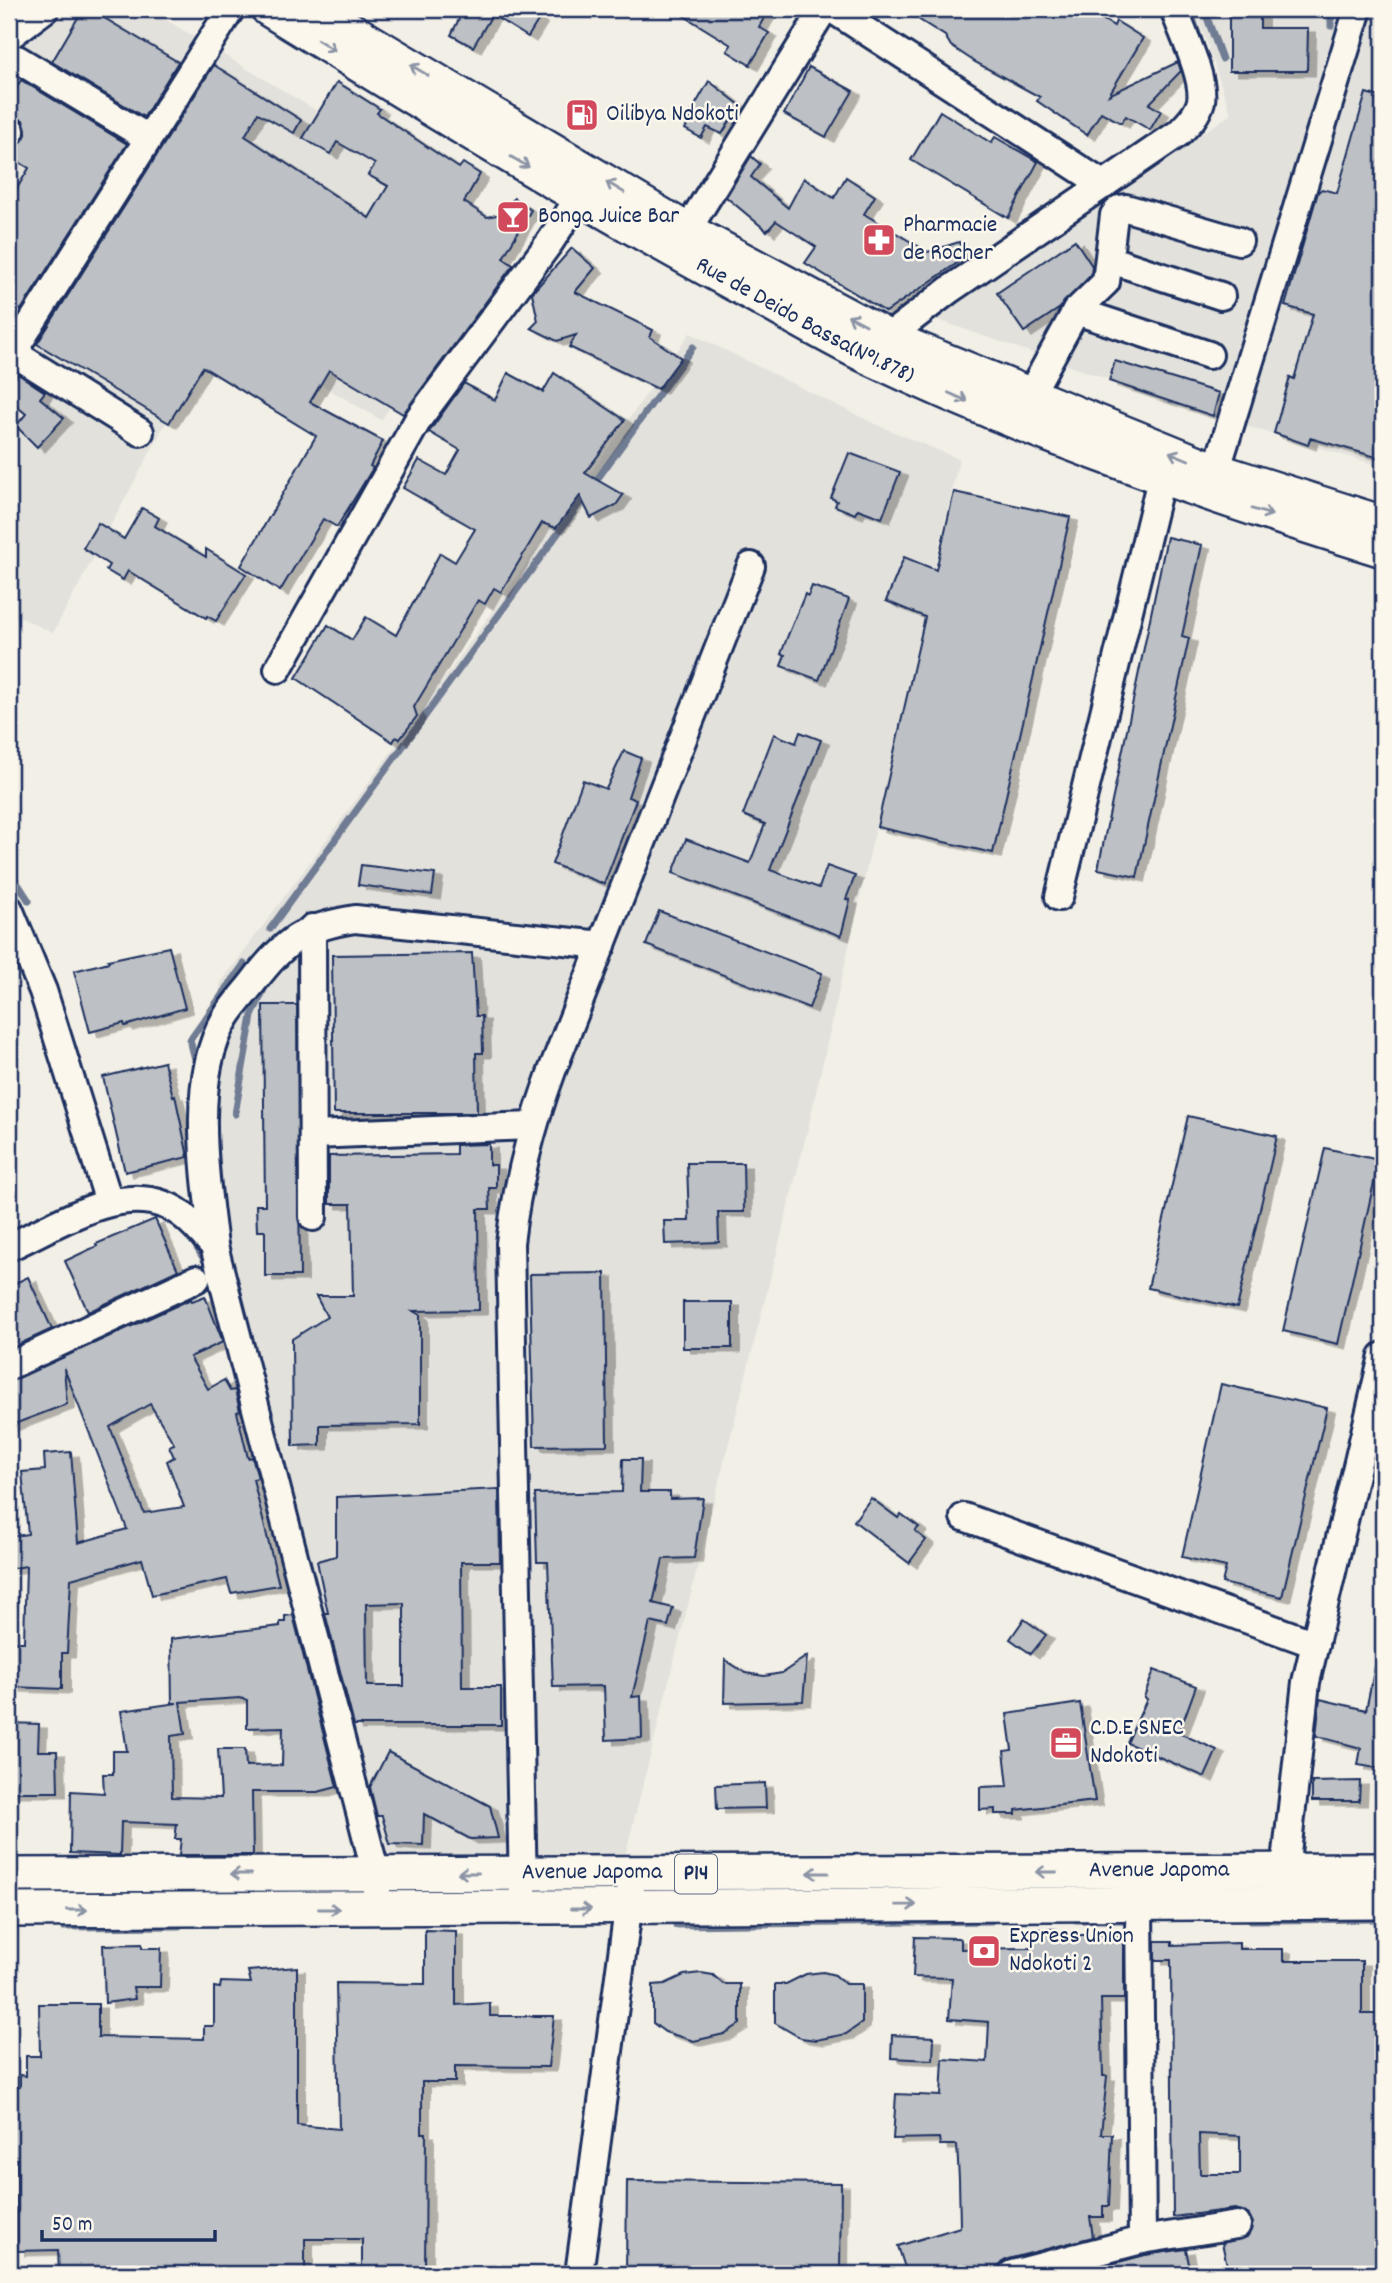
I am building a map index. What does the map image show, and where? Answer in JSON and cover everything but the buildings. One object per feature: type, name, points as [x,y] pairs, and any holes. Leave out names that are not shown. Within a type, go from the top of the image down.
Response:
[{"type":"main road","name":"Rue de Deido Bassa(N°1.878)","points":[[268,9],[580,197],[680,241],[865,355],[983,408],[1161,479],[1212,483],[1383,550]]},
{"type":"main road","points":[[316,9],[680,241],[888,337],[1030,395],[1212,483],[1383,523]]},
{"type":"main road","name":"Avenue Japoma","points":[[9,1875],[1383,1870]]},
{"type":"main road","name":"Avenue Japoma","points":[[9,1910],[1383,1902]]},
{"type":"street","points":[[45,9],[13,48],[148,138]]},
{"type":"street","points":[[140,432],[20,357],[17,323],[148,138],[231,9]]},
{"type":"street","points":[[680,241],[824,9]]},
{"type":"street","points":[[832,9],[1104,185]]},
{"type":"street","points":[[888,337],[949,290],[1179,133],[1194,117],[1201,101],[1200,81],[1174,9]]},
{"type":"street","points":[[1212,483],[1358,9]]},
{"type":"street","points":[[278,669],[419,418],[550,242],[580,197]]},
{"type":"street","points":[[1030,395],[1076,312],[1106,282],[1111,260],[1114,215],[1119,209],[1126,208],[1239,241]]},
{"type":"street","points":[[1111,260],[1221,296]]},
{"type":"street","points":[[1076,312],[1209,355]]},
{"type":"street","points":[[1059,897],[1161,479]]},
{"type":"street","points":[[522,1909],[510,1243],[517,1182],[532,1126],[751,566]]},
{"type":"street","points":[[9,909],[43,990],[108,1202]]},
{"type":"street","points":[[377,1909],[376,1874],[214,1246],[204,1139],[210,1060],[224,1020],[276,953],[296,936],[312,929],[355,919],[602,946]]},
{"type":"street","points":[[312,929],[313,1217]]},
{"type":"street","points":[[313,1135],[532,1126]]},
{"type":"street","points":[[9,1247],[108,1202],[138,1198],[167,1205],[192,1223],[214,1246]]},
{"type":"street","points":[[9,1366],[196,1279]]},
{"type":"street","points":[[1285,1871],[1299,1720],[1383,1356]]},
{"type":"street","points":[[964,1517],[1315,1644]]},
{"type":"street","points":[[579,2274],[632,1874]]},
{"type":"street","points":[[1139,1904],[1142,2240]]},
{"type":"street","points":[[1012,2274],[1142,2240],[1237,2225]]},
{"type":"shaded area","points":[[9,9],[148,9],[519,233],[381,420],[219,324],[53,633],[9,612]]},
{"type":"shaded area","points":[[1195,9],[1383,9],[1383,467],[1226,420],[929,317],[1231,114]]},
{"type":"shaded area","points":[[690,333],[877,425],[959,459],[808,1128],[625,1856],[373,1864],[210,1175],[220,984],[414,721]]},
{"type":"waterway","points":[[1190,9],[1201,43]]},
{"type":"waterway","points":[[1204,9],[1222,59]]},
{"type":"waterway","points":[[1331,9],[1331,26]]},
{"type":"waterway","points":[[593,485],[693,347]]},
{"type":"waterway","points":[[270,929],[586,495]]},
{"type":"waterway","points":[[9,870],[29,901]]},
{"type":"waterway","points":[[198,1071],[190,1040],[244,964]]},
{"type":"waterway","points":[[235,1114],[252,1016],[265,987]]},
{"type":"waterway","points":[[192,1240],[208,1266]]},
{"type":"waterway","points":[[1251,1920],[1383,1919]]},
{"type":"waterway","points":[[1076,1920],[1132,1920]]},
{"type":"waterway","points":[[676,1925],[991,1921]]},
{"type":"waterway","points":[[63,1927],[179,1926]]},
{"type":"place","name":"Oilibya Ndokoti","points":[[582,115]]},
{"type":"place","name":"Bonga Juice Bar","points":[[513,217]]},
{"type":"place","name":"Pharmacie de Rocher","points":[[879,240]]},
{"type":"place","name":"C.D.E SNEC Ndokoti","points":[[1066,1743]]},
{"type":"place","name":"Express Union Ndokoti 2","points":[[984,1951]]}]
